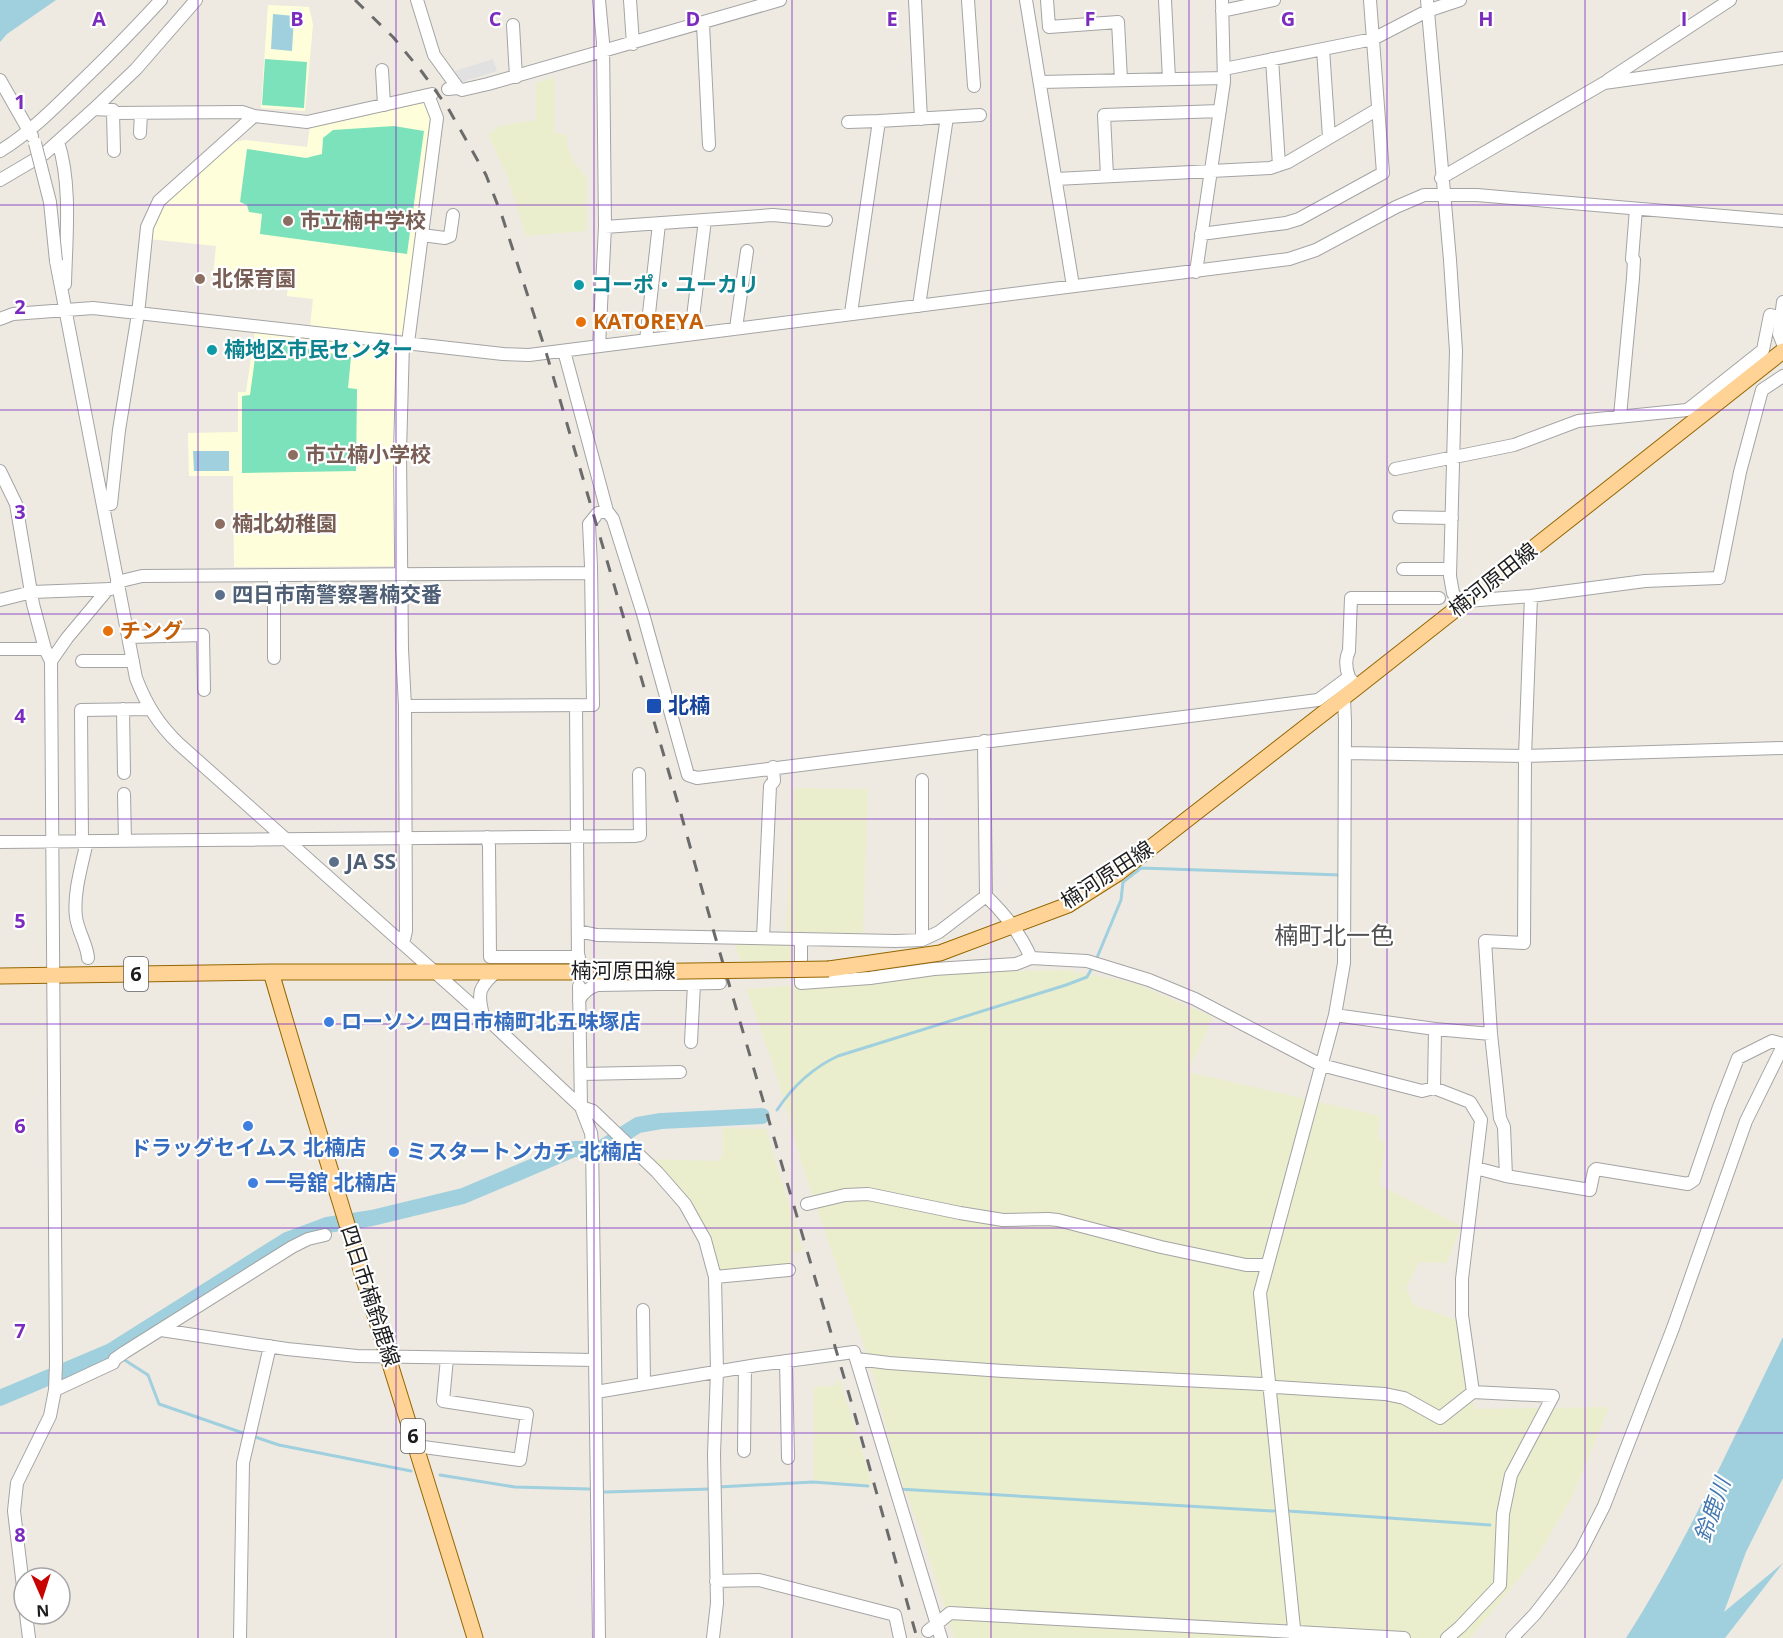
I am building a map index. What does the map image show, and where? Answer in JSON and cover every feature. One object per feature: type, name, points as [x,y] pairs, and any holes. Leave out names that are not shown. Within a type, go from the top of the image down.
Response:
[{"type":"main road","name":"楠河原田線","points":[[271,972],[436,973],[829,969],[940,953],[1068,905],[1117,874],[1344,698],[1353,682],[1464,603],[1700,409],[1783,351]]},
{"type":"main road","name":"6","points":[[0,976],[271,972]]},
{"type":"main road","name":"四日市楠鈴鹿線","points":[[271,972],[475,1638]]},
{"type":"street","points":[[0,151],[27,126],[69,96],[161,0]]},
{"type":"street","points":[[0,180],[39,157],[94,109],[136,69],[196,0]]},
{"type":"street","points":[[417,0],[434,55],[453,88],[462,90],[516,77],[603,47],[703,24],[780,0]]},
{"type":"street","points":[[599,0],[603,47],[605,227],[599,346]]},
{"type":"street","points":[[630,0],[632,39]]},
{"type":"street","points":[[915,0],[921,119]]},
{"type":"street","points":[[968,0],[974,86]]},
{"type":"street","points":[[1026,0],[1073,286]]},
{"type":"street","points":[[1047,0],[1049,27],[1118,22],[1121,80]]},
{"type":"street","points":[[1165,0],[1169,79]]},
{"type":"street","points":[[1196,272],[1224,73],[1222,5],[1274,0]]},
{"type":"street","points":[[1201,234],[1286,223],[1299,219],[1383,173],[1370,0]]},
{"type":"street","points":[[1040,82],[1169,79],[1224,73],[1272,59],[1373,39],[1427,5],[1460,0]]},
{"type":"street","points":[[1441,178],[1604,83],[1730,0]]},
{"type":"street","points":[[1427,5],[1456,351],[1450,569],[1453,593],[1464,603],[1645,580],[1719,578],[1740,472],[1762,390],[1783,376]]},
{"type":"street","points":[[703,24],[709,145]]},
{"type":"street","points":[[513,25],[516,77]]},
{"type":"street","points":[[1323,49],[1329,137]]},
{"type":"street","points":[[1604,83],[1783,58]]},
{"type":"street","points":[[1272,59],[1280,165]]},
{"type":"street","points":[[382,70],[384,105]]},
{"type":"street","points":[[0,80],[35,143],[50,202],[60,289],[102,506],[115,587],[139,686],[156,720],[172,738],[483,1015],[581,1107],[593,1111],[620,1136],[657,1172],[692,1214],[705,1240],[715,1277],[717,1371],[716,1615],[713,1638]]},
{"type":"street","points":[[113,113],[242,112],[254,116],[307,122],[430,94],[437,118],[406,343],[400,452],[406,838],[406,931],[403,944]]},
{"type":"street","points":[[94,109],[113,110],[114,151]]},
{"type":"street","points":[[1056,179],[1270,168],[1280,165],[1378,109]]},
{"type":"street","points":[[1107,176],[1104,115],[1220,111]]},
{"type":"street","points":[[140,133],[141,113]]},
{"type":"street","points":[[848,122],[980,115]]},
{"type":"street","points":[[102,506],[111,504],[119,430],[138,314],[145,237],[152,214],[159,201],[254,116]]},
{"type":"street","points":[[919,306],[947,117]]},
{"type":"street","points":[[851,313],[879,121]]},
{"type":"street","points":[[58,142],[63,158],[66,208],[65,288],[60,289]]},
{"type":"street","points":[[0,319],[13,314],[93,308],[514,355],[564,351],[736,327],[1196,272],[1299,257],[1424,195],[1477,195],[1783,221]]},
{"type":"street","points":[[1620,416],[1633,278],[1634,260],[1632,259],[1636,209]]},
{"type":"street","points":[[422,235],[445,238],[450,236],[453,215]]},
{"type":"street","points":[[605,227],[773,215],[826,220]]},
{"type":"street","points":[[691,333],[705,220]]},
{"type":"street","points":[[646,340],[659,224]]},
{"type":"street","points":[[736,327],[747,251]]},
{"type":"street","points":[[1783,302],[1779,334],[1783,344]]},
{"type":"street","points":[[1395,469],[1514,445],[1578,421],[1700,409],[1763,350],[1770,315],[1780,317]]},
{"type":"street","points":[[564,351],[607,511],[613,519],[643,615],[688,775],[697,778],[1318,700],[1353,682],[1346,670],[1351,598],[1439,598]]},
{"type":"street","points":[[0,471],[16,504],[32,592],[45,649],[51,661],[56,1364],[50,1416],[17,1483],[14,1511],[21,1566]]},
{"type":"street","points":[[405,706],[593,705],[589,524],[598,513],[607,511]]},
{"type":"street","points":[[1399,517],[1452,518]]},
{"type":"street","points":[[1403,569],[1450,569]]},
{"type":"street","points":[[0,600],[32,592],[115,587],[142,576],[591,573]]},
{"type":"street","points":[[274,576],[274,658]]},
{"type":"street","points":[[51,661],[67,638],[115,587]]},
{"type":"street","points":[[1506,1176],[1504,1127],[1500,1118],[1491,1034],[1485,942],[1524,943],[1524,756],[1531,596]]},
{"type":"street","points":[[128,637],[203,635],[204,690]]},
{"type":"street","points":[[0,649],[45,649]]},
{"type":"street","points":[[82,661],[133,661]]},
{"type":"street","points":[[1295,1635],[1260,1293],[1335,1015],[1344,963],[1344,698]]},
{"type":"street","points":[[487,837],[490,957],[578,958],[576,705]]},
{"type":"street","points":[[123,709],[124,773]]},
{"type":"street","points":[[88,958],[87,948],[76,918],[85,841],[81,710],[150,709]]},
{"type":"street","points":[[984,741],[987,896],[1023,939],[1031,958]]},
{"type":"street","points":[[1345,753],[1524,756],[1783,748]]},
{"type":"street","points":[[763,938],[770,786],[774,781],[773,767]]},
{"type":"street","points":[[0,842],[640,835],[639,774]]},
{"type":"street","points":[[922,780],[922,940]]},
{"type":"street","points":[[124,794],[125,841]]},
{"type":"street","points":[[578,931],[597,935],[922,940],[954,922],[987,896]]},
{"type":"street","points":[[801,939],[801,983],[870,978],[934,969],[1016,964],[1031,958],[1096,964],[1149,980],[1195,999],[1321,1065],[1422,1091],[1434,1088],[1470,1102],[1481,1120],[1462,1279],[1462,1316],[1473,1392]]},
{"type":"street","points":[[483,1015],[480,992],[486,981],[497,971]]},
{"type":"street","points":[[579,1000],[589,987],[597,985],[720,983]]},
{"type":"street","points":[[691,1042],[694,984]]},
{"type":"street","points":[[579,986],[581,1107],[591,1133],[592,1148],[598,1638]]},
{"type":"street","points":[[1335,1015],[1435,1029],[1491,1034]]},
{"type":"street","points":[[1434,1088],[1435,1029]]},
{"type":"street","points":[[1476,1168],[1506,1176],[1590,1190],[1596,1169],[1688,1184],[1694,1180],[1738,1058],[1772,1041],[1783,1045],[1746,1121],[1673,1328],[1604,1506],[1581,1551],[1559,1583],[1535,1614],[1512,1638]]},
{"type":"street","points":[[581,1074],[680,1072]]},
{"type":"street","points":[[1481,1120],[1500,1118]]},
{"type":"street","points":[[807,1204],[845,1195],[868,1194],[1003,1220],[1059,1220],[1161,1247],[1246,1265],[1267,1265]]},
{"type":"street","points":[[55,1387],[113,1363],[119,1356],[291,1247],[308,1239],[325,1235]]},
{"type":"street","points":[[715,1277],[789,1270]]},
{"type":"street","points":[[643,1310],[644,1384]]},
{"type":"street","points":[[161,1330],[357,1356],[595,1360]]},
{"type":"street","points":[[240,1638],[243,1463],[270,1346]]},
{"type":"street","points":[[596,1392],[717,1371],[854,1353],[896,1489],[933,1628],[941,1638]]},
{"type":"street","points":[[416,1446],[520,1460],[526,1414],[442,1401],[447,1358]]},
{"type":"street","points":[[857,1359],[1003,1371],[1262,1384],[1384,1394],[1404,1398],[1440,1418],[1473,1392],[1553,1396],[1511,1476],[1503,1515],[1500,1585],[1460,1628],[1447,1638]]},
{"type":"street","points":[[786,1361],[788,1458]]},
{"type":"street","points":[[744,1451],[745,1367]]},
{"type":"street","points":[[716,1581],[759,1580],[895,1615],[900,1638]]},
{"type":"street","points":[[933,1628],[950,1613],[1295,1635],[1404,1638]]},
{"type":"shaded area","points":[[268,5],[309,7],[313,25],[305,111],[261,108]]},
{"type":"shaded area","points":[[493,59],[497,71],[462,82],[455,71]]},
{"type":"shaded area","points":[[554,77],[554,132],[566,135],[574,163],[586,176],[586,231],[526,236],[506,173],[488,135],[499,126],[536,120],[536,83]]},
{"type":"shaded area","name":"市立楠中学校","points":[[427,102],[433,121],[406,335],[310,327],[313,299],[287,296],[288,284],[213,275],[216,246],[149,239],[160,208],[234,142],[245,140],[307,147],[310,126]]},
{"type":"shaded area","name":"市立楠小学校","points":[[255,331],[396,347],[401,355],[396,566],[234,567],[233,476],[189,476],[188,433],[238,432],[238,392],[246,392]]},
{"type":"shaded area","points":[[793,788],[868,789],[863,933],[786,933]]},
{"type":"shaded area","points":[[735,944],[791,944],[792,960],[740,961]]},
{"type":"shaded area","points":[[1066,970],[1134,983],[1213,1017],[1188,1072],[1380,1116],[1378,1138],[1385,1143],[1379,1185],[1461,1226],[1447,1263],[1419,1262],[1406,1288],[1414,1305],[1457,1320],[1465,1385],[1476,1409],[1609,1407],[1573,1495],[1538,1555],[1470,1638],[954,1638],[923,1538],[894,1460],[871,1366],[804,1171],[774,1067],[746,989],[951,973]]},
{"type":"shaded area","points":[[722,1128],[766,1129],[803,1250],[793,1254],[793,1264],[718,1271],[709,1241],[648,1159],[718,1161],[723,1155]]},
{"type":"shaded area","points":[[840,1380],[872,1484],[814,1480],[814,1387],[835,1386],[836,1381]]},
{"type":"green space","points":[[265,59],[307,62],[304,108],[262,105]]},
{"type":"green space","points":[[394,126],[424,131],[407,254],[260,234],[262,214],[249,212],[247,205],[240,202],[247,149],[306,158],[322,154],[323,138],[333,130]]},
{"type":"green space","points":[[270,342],[351,357],[348,388],[357,389],[356,471],[242,473],[242,396],[250,395],[255,358],[268,359]]},
{"type":"water","points":[[0,0],[56,0],[7,34],[0,42]]},
{"type":"water","points":[[273,14],[294,16],[292,51],[271,49]]},
{"type":"water","points":[[193,451],[229,451],[229,471],[194,471]]},
{"type":"water","name":"鈴鹿川","points":[[1783,1337],[1783,1478],[1746,1552],[1724,1612],[1783,1563],[1725,1638],[1626,1638],[1689,1528]]},
{"type":"waterway","points":[[1096,960],[1121,900],[1123,882],[1141,868],[1340,875]]},
{"type":"waterway","points":[[777,1110],[804,1078],[838,1056],[1066,985],[1087,977],[1093,966]]},
{"type":"waterway","points":[[0,1398],[111,1351],[287,1240],[327,1225],[372,1218],[463,1196],[574,1149],[600,1149],[638,1125],[661,1121],[762,1116]]},
{"type":"waterway","points":[[123,1359],[148,1375],[159,1404],[246,1434]]},
{"type":"waterway","points":[[252,1436],[279,1445],[411,1471]]},
{"type":"waterway","points":[[440,1475],[515,1487],[589,1489]]},
{"type":"waterway","points":[[718,1487],[813,1482],[868,1486]]},
{"type":"waterway","points":[[605,1492],[711,1489]]},
{"type":"waterway","points":[[898,1489],[1274,1511]]},
{"type":"waterway","points":[[1288,1511],[1490,1525]]},
{"type":"railway","points":[[355,0],[393,37],[448,108],[486,175],[502,216],[546,352],[681,814],[853,1408],[917,1638]]},
{"type":"place","name":"市立楠中学校","points":[[288,221]]},
{"type":"place","name":"北保育園","points":[[200,279]]},
{"type":"place","name":"コーポ・ユーカリ","points":[[579,285]]},
{"type":"place","name":"KATOREYA","points":[[581,322]]},
{"type":"place","name":"楠地区市民センター","points":[[212,350]]},
{"type":"place","name":"市立楠小学校","points":[[293,455]]},
{"type":"place","name":"楠北幼稚園","points":[[220,524]]},
{"type":"place","name":"四日市南警察署楠交番","points":[[220,595]]},
{"type":"place","name":"チング","points":[[108,631]]},
{"type":"place","name":"北楠","points":[[654,706]]},
{"type":"place","name":"JA SS","points":[[334,862]]},
{"type":"place","name":"ローソン 四日市楠町北五味塚店","points":[[329,1022]]},
{"type":"place","name":"ドラッグセイムス 北楠店","points":[[248,1126]]},
{"type":"place","name":"ミスタートンカチ 北楠店","points":[[394,1152]]},
{"type":"place","name":"一号舘 北楠店","points":[[253,1183]]},
{"type":"district","name":"楠町北一色","points":[[1334,936]]}]
